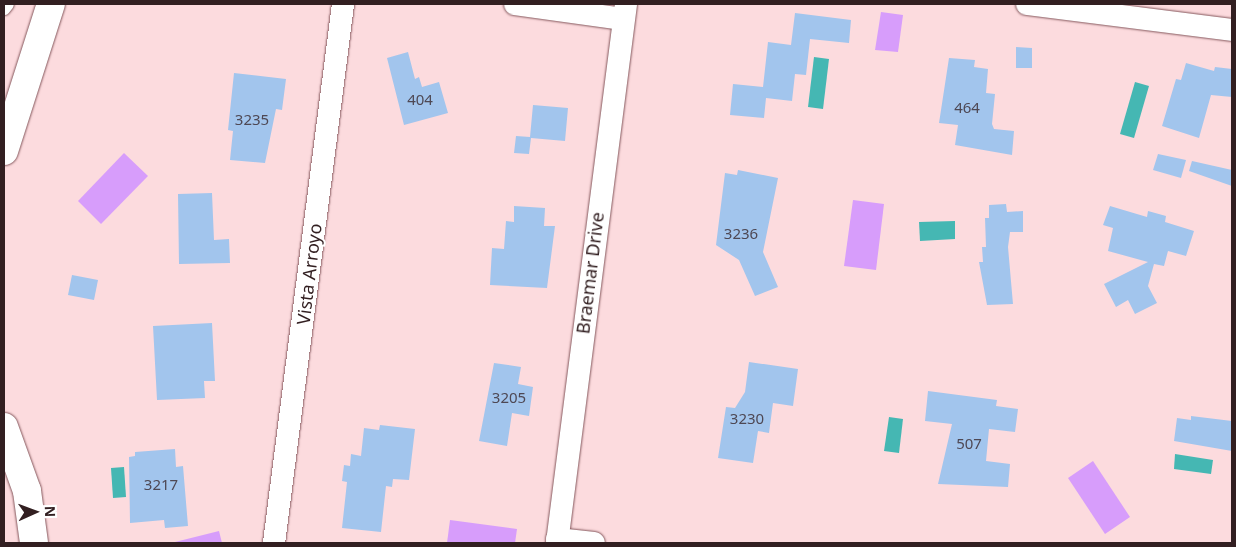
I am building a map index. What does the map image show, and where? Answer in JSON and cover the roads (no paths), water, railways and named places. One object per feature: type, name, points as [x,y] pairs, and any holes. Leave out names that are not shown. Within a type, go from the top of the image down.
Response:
[{"type":"street","points":[[4,151],[50,4]]},
{"type":"street","name":"Vista Arroyo","points":[[274,543],[343,4]]},
{"type":"street","points":[[514,4],[625,12]]},
{"type":"street","points":[[1027,4],[1232,30]]},
{"type":"street","name":"Braemar Drive","points":[[557,541],[625,12]]},
{"type":"street","points":[[4,427],[27,492],[34,543]]},
{"type":"street","points":[[557,541],[594,543]]},
{"type":"lane","points":[[4,9],[8,4]]},
{"type":"water","points":[[814,57],[829,59],[823,109],[808,107]]},
{"type":"water","points":[[1135,82],[1149,86],[1134,138],[1120,134]]},
{"type":"water","points":[[955,221],[955,239],[920,241],[919,222]]},
{"type":"water","points":[[889,417],[903,419],[899,453],[884,451]]},
{"type":"water","points":[[1175,454],[1213,460],[1211,474],[1174,469]]},
{"type":"water","points":[[124,467],[126,497],[113,498],[111,468]]}]
